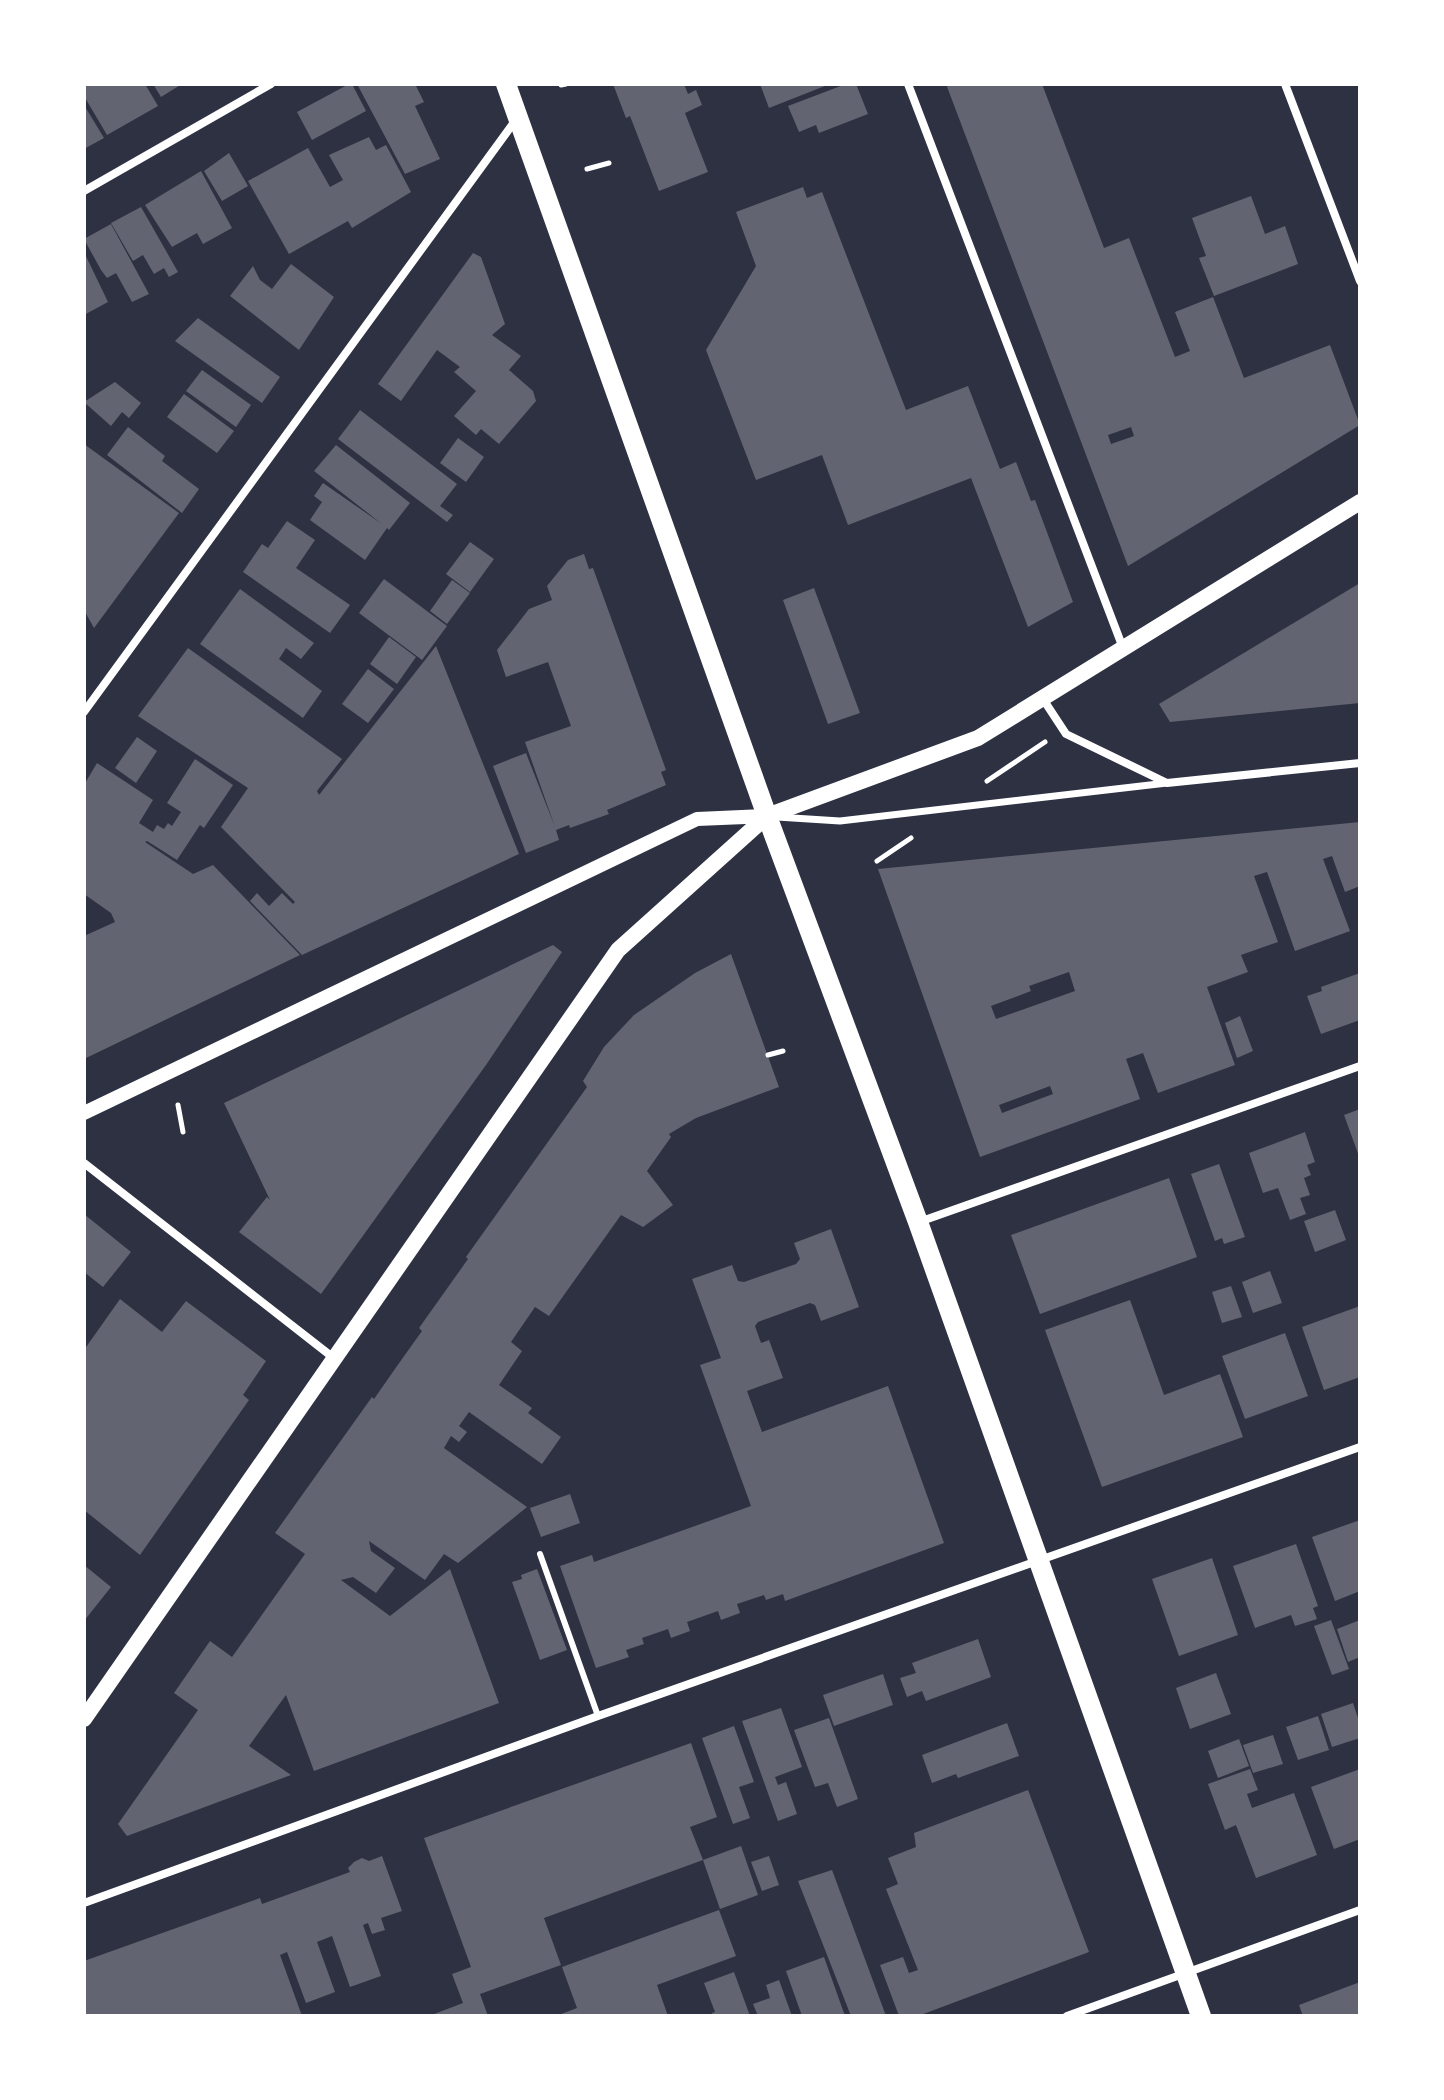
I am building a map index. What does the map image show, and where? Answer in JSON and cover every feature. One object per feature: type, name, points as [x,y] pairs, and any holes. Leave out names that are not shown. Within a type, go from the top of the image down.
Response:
[{"type":"main road","points":[[506,84],[767,816],[918,1222],[1201,2016]]},
{"type":"main road","points":[[84,1719],[618,950],[767,816],[978,738],[1360,502]]},
{"type":"street","points":[[84,191],[271,84]]},
{"type":"street","points":[[908,84],[1123,649]]},
{"type":"street","points":[[1285,84],[1360,281]]},
{"type":"street","points":[[84,712],[518,117]]},
{"type":"street","points":[[1042,698],[1066,734],[1167,783]]},
{"type":"street","points":[[84,1113],[697,819],[767,816],[840,821],[1360,763]]},
{"type":"street","points":[[918,1222],[1360,1066]]},
{"type":"street","points":[[84,1163],[336,1359]]},
{"type":"street","points":[[84,1903],[598,1716],[1360,1447]]},
{"type":"street","points":[[1067,2016],[1360,1910]]},
{"type":"lane","points":[[540,1554],[598,1716]]},
{"type":"path","points":[[587,169],[609,163]]},
{"type":"path","points":[[978,788],[1046,742]]},
{"type":"path","points":[[877,861],[911,838]]},
{"type":"path","points":[[768,1055],[783,1051]]},
{"type":"path","points":[[178,1105],[183,1132]]},
{"type":"building","points":[[84,84],[145,84],[158,106],[107,135],[84,96]]},
{"type":"building","points":[[153,84],[182,84],[161,97]]},
{"type":"building","points":[[352,84],[366,111],[312,140],[297,112]]},
{"type":"building","points":[[357,84],[415,84],[424,102],[415,106],[440,159],[405,174]]},
{"type":"building","points":[[613,84],[684,84],[688,94],[696,90],[702,105],[685,113],[708,172],[659,191],[630,116],[626,118]]},
{"type":"building","points":[[760,84],[830,84],[769,108]]},
{"type":"building","points":[[846,84],[856,84],[868,114],[819,133],[816,125],[799,132],[788,106]]},
{"type":"building","points":[[946,84],[1042,84],[1104,248],[1129,238],[1175,357],[1190,351],[1175,312],[1213,297],[1244,378],[1330,345],[1360,425],[1128,566]],"holes":[[[1131,427],[1134,436],[1111,444],[1108,435]]]},
{"type":"building","points":[[84,105],[104,138],[84,149]]},
{"type":"building","points":[[369,137],[376,150],[386,145],[411,192],[352,228],[348,221],[289,254],[248,181],[308,148],[330,187],[343,180],[329,155]]},
{"type":"building","points":[[229,153],[248,186],[222,201],[204,171]]},
{"type":"building","points":[[201,171],[232,228],[203,244],[197,233],[172,247],[145,205]]},
{"type":"building","points":[[803,187],[807,198],[822,192],[906,410],[968,386],[1000,469],[1016,462],[1031,501],[1035,500],[1073,602],[1028,627],[971,478],[848,525],[822,455],[756,480],[706,350],[756,266],[736,212]]},
{"type":"building","points":[[1251,196],[1265,234],[1285,226],[1298,264],[1214,296],[1199,258],[1206,256],[1192,218]]},
{"type":"building","points":[[141,207],[178,272],[169,277],[164,268],[154,274],[143,255],[133,261],[111,223]]},
{"type":"building","points":[[111,224],[149,294],[132,302],[116,273],[107,278],[84,239]]},
{"type":"building","points":[[84,252],[108,302],[84,315]]},
{"type":"building","points":[[473,253],[481,257],[505,324],[492,335],[521,356],[509,370],[533,391],[536,401],[499,444],[481,429],[476,435],[454,416],[476,391],[454,372],[460,367],[437,350],[401,401],[378,384]]},
{"type":"building","points":[[291,264],[334,297],[299,350],[230,296],[253,266],[260,280],[272,289]]},
{"type":"building","points":[[198,318],[280,377],[262,403],[175,341]]},
{"type":"building","points":[[202,370],[251,405],[236,427],[186,391]]},
{"type":"building","points":[[115,382],[141,403],[129,418],[122,412],[111,426],[84,402]]},
{"type":"building","points":[[184,394],[234,431],[217,453],[167,417]]},
{"type":"building","points":[[360,410],[457,484],[440,506],[453,515],[447,522],[338,439]]},
{"type":"building","points":[[128,427],[165,456],[162,461],[199,489],[182,513],[107,455]]},
{"type":"building","points":[[458,438],[484,457],[466,482],[440,463]]},
{"type":"building","points":[[84,444],[179,513],[94,628],[84,610]]},
{"type":"building","points":[[336,445],[410,503],[389,530],[387,528],[365,560],[310,520],[322,502],[314,496],[323,483],[382,524],[314,471]]},
{"type":"building","points":[[287,521],[315,540],[296,568],[350,605],[330,633],[243,572],[262,544],[268,548]]},
{"type":"building","points":[[470,542],[494,559],[470,592],[446,574]]},
{"type":"building","points":[[584,554],[589,569],[593,568],[666,770],[661,772],[666,785],[607,810],[609,814],[556,830],[559,840],[526,853],[493,766],[526,753],[555,827],[525,742],[571,726],[548,662],[506,677],[497,650],[529,609],[552,600],[547,586],[568,560]]},
{"type":"building","points":[[384,579],[447,626],[422,660],[359,613]]},
{"type":"building","points":[[452,580],[470,593],[447,624],[430,611]]},
{"type":"building","points":[[1360,583],[1360,703],[1170,722],[1159,704]]},
{"type":"building","points":[[814,588],[860,713],[828,724],[783,600]]},
{"type":"building","points":[[240,589],[314,643],[301,659],[286,648],[279,659],[322,691],[303,718],[200,644]]},
{"type":"building","points":[[389,637],[416,657],[397,684],[370,664]]},
{"type":"building","points":[[436,646],[519,854],[302,955],[250,901],[257,893],[269,906],[282,893],[293,904],[295,902],[221,827],[248,788],[138,716],[188,648],[342,759],[317,791],[319,795]]},
{"type":"building","points":[[368,669],[394,689],[368,723],[342,704]]},
{"type":"building","points":[[137,737],[157,751],[136,783],[115,768]]},
{"type":"building","points":[[195,759],[233,785],[204,828],[200,825],[177,860],[145,842],[193,874],[213,865],[300,955],[84,1059],[84,936],[115,922],[111,913],[84,894],[84,785],[97,763],[153,800],[139,823],[153,832],[157,825],[164,829],[168,823],[172,826],[181,812],[167,803]]},
{"type":"building","points":[[1360,822],[1360,886],[1345,892],[1332,856],[1323,859],[1350,931],[1295,951],[1267,872],[1254,876],[1278,942],[1241,955],[1248,972],[1207,987],[1235,1065],[1158,1093],[1143,1053],[1126,1059],[1140,1099],[980,1157],[878,869]],"holes":[[[1069,972],[1075,991],[996,1019],[991,1006],[1031,991],[1029,986]],[[1050,1086],[1053,1094],[1002,1113],[999,1105]]]},
{"type":"building","points":[[553,945],[562,952],[486,1065],[321,1294],[239,1232],[267,1197],[270,1200],[224,1103]]},
{"type":"building","points":[[731,954],[779,1087],[696,1118],[669,1134],[671,1137],[647,1171],[673,1205],[643,1227],[621,1215],[549,1316],[535,1307],[511,1342],[522,1351],[499,1385],[532,1408],[528,1413],[561,1437],[542,1464],[469,1412],[459,1426],[467,1432],[459,1442],[451,1436],[444,1448],[527,1507],[458,1563],[444,1554],[425,1580],[369,1541],[371,1551],[395,1568],[376,1593],[353,1577],[341,1580],[390,1616],[450,1569],[499,1703],[314,1771],[286,1695],[249,1746],[291,1775],[127,1836],[118,1824],[198,1710],[174,1693],[210,1641],[232,1657],[305,1554],[275,1533],[422,1331],[419,1328],[468,1259],[466,1257],[587,1087],[583,1081],[604,1047],[634,1015],[695,973]]},
{"type":"building","points":[[1360,973],[1360,1020],[1321,1034],[1307,996],[1322,991],[1321,987]]},
{"type":"building","points":[[1240,1016],[1253,1051],[1237,1058],[1225,1023]]},
{"type":"building","points":[[1360,1109],[1360,1159],[1344,1115]]},
{"type":"building","points":[[1305,1132],[1315,1162],[1307,1165],[1311,1175],[1304,1178],[1310,1195],[1300,1198],[1306,1214],[1290,1220],[1278,1188],[1263,1193],[1249,1153]]},
{"type":"building","points":[[1219,1164],[1245,1237],[1224,1244],[1222,1238],[1215,1241],[1191,1174]]},
{"type":"building","points":[[1169,1178],[1197,1257],[1040,1314],[1011,1235]]},
{"type":"building","points":[[1335,1210],[1346,1240],[1315,1252],[1304,1221]]},
{"type":"building","points":[[84,1214],[131,1252],[103,1287],[84,1272]]},
{"type":"building","points":[[831,1229],[859,1307],[821,1321],[815,1305],[810,1303],[758,1322],[755,1326],[761,1343],[769,1340],[783,1378],[747,1391],[762,1432],[888,1386],[944,1543],[785,1601],[783,1594],[766,1600],[764,1595],[737,1604],[740,1613],[721,1620],[718,1611],[687,1622],[690,1631],[671,1638],[668,1629],[642,1638],[644,1644],[626,1650],[629,1657],[596,1668],[560,1566],[592,1555],[594,1562],[751,1506],[700,1365],[721,1358],[692,1279],[732,1265],[738,1281],[744,1282],[796,1264],[800,1259],[794,1243]]},
{"type":"building","points":[[1270,1271],[1282,1303],[1253,1313],[1242,1282]]},
{"type":"building","points":[[1231,1286],[1242,1317],[1222,1323],[1212,1292]]},
{"type":"building","points":[[120,1299],[162,1332],[186,1301],[266,1361],[243,1395],[249,1400],[140,1555],[84,1510],[84,1350]]},
{"type":"building","points":[[1130,1300],[1164,1395],[1220,1374],[1243,1437],[1102,1487],[1045,1330]]},
{"type":"building","points":[[1360,1306],[1360,1377],[1324,1390],[1302,1327]]},
{"type":"building","points":[[1285,1333],[1308,1396],[1245,1419],[1222,1356]]},
{"type":"building","points":[[570,1494],[580,1523],[541,1537],[530,1508]]},
{"type":"building","points":[[1360,1520],[1360,1591],[1335,1601],[1312,1537]]},
{"type":"building","points":[[1296,1544],[1318,1606],[1313,1608],[1317,1619],[1295,1626],[1291,1615],[1255,1628],[1233,1566]]},
{"type":"building","points":[[1212,1558],[1238,1635],[1179,1656],[1152,1579]]},
{"type":"building","points":[[84,1565],[111,1587],[84,1621]]},
{"type":"building","points":[[537,1569],[567,1650],[540,1660],[512,1582]]},
{"type":"building","points":[[1331,1620],[1349,1669],[1332,1675],[1314,1626]]},
{"type":"building","points":[[1360,1620],[1360,1657],[1348,1662],[1337,1629]]},
{"type":"building","points":[[978,1639],[991,1677],[926,1701],[922,1691],[907,1697],[900,1678],[916,1673],[912,1663]]},
{"type":"building","points":[[1216,1673],[1231,1714],[1190,1729],[1176,1688]]},
{"type":"building","points":[[883,1674],[893,1705],[834,1726],[823,1695]]},
{"type":"building","points":[[1353,1703],[1360,1724],[1360,1738],[1332,1747],[1321,1714]]},
{"type":"building","points":[[781,1708],[802,1767],[775,1777],[778,1785],[786,1782],[797,1814],[778,1821],[742,1721]]},
{"type":"building","points":[[1318,1716],[1329,1750],[1298,1760],[1286,1727]]},
{"type":"building","points":[[829,1718],[858,1799],[837,1807],[828,1783],[815,1787],[794,1730]]},
{"type":"building","points":[[1007,1723],[1019,1756],[958,1778],[956,1774],[932,1783],[922,1755]]},
{"type":"building","points":[[734,1726],[754,1782],[739,1787],[750,1818],[733,1824],[702,1738]]},
{"type":"building","points":[[1273,1735],[1283,1764],[1253,1773],[1243,1745]]},
{"type":"building","points":[[1239,1739],[1249,1766],[1218,1778],[1208,1751]]},
{"type":"building","points":[[691,1743],[717,1817],[690,1827],[703,1860],[544,1918],[561,1965],[480,1994],[488,2016],[429,2016],[463,2003],[452,1974],[471,1967],[424,1838]]},
{"type":"building","points":[[1250,1769],[1258,1790],[1247,1794],[1252,1808],[1294,1793],[1317,1855],[1256,1878],[1236,1825],[1225,1830],[1208,1784]]},
{"type":"building","points":[[1360,1769],[1360,1839],[1334,1849],[1311,1787]]},
{"type":"building","points":[[1028,1790],[1089,1952],[918,2016],[899,2016],[880,1965],[903,1957],[909,1973],[918,1970],[886,1889],[898,1884],[888,1858],[916,1847],[914,1833]]},
{"type":"building","points":[[741,1846],[758,1895],[720,1909],[703,1860]]},
{"type":"building","points":[[382,1856],[402,1911],[381,1918],[385,1930],[372,1934],[368,1923],[363,1925],[381,1976],[350,1987],[332,1936],[317,1942],[335,1992],[306,2003],[287,1952],[280,1955],[302,2016],[84,2016],[84,1961],[260,1898],[262,1904],[350,1872],[348,1868],[362,1858],[369,1861]]},
{"type":"building","points":[[769,1856],[779,1885],[762,1891],[751,1862]]},
{"type":"building","points":[[832,1870],[886,2016],[851,2016],[798,1881]]},
{"type":"building","points":[[719,1910],[736,1956],[657,1985],[668,2016],[556,2016],[577,2008],[562,1967]]},
{"type":"building","points":[[824,1957],[845,2016],[802,2016],[786,1971]]},
{"type":"building","points":[[734,1972],[750,2016],[713,2016],[715,2012],[704,1983]]},
{"type":"building","points":[[779,1980],[792,2016],[758,2016],[753,2004],[770,1998],[766,1985]]},
{"type":"building","points":[[1360,1982],[1360,2016],[1303,2016],[1299,2005]]}]
